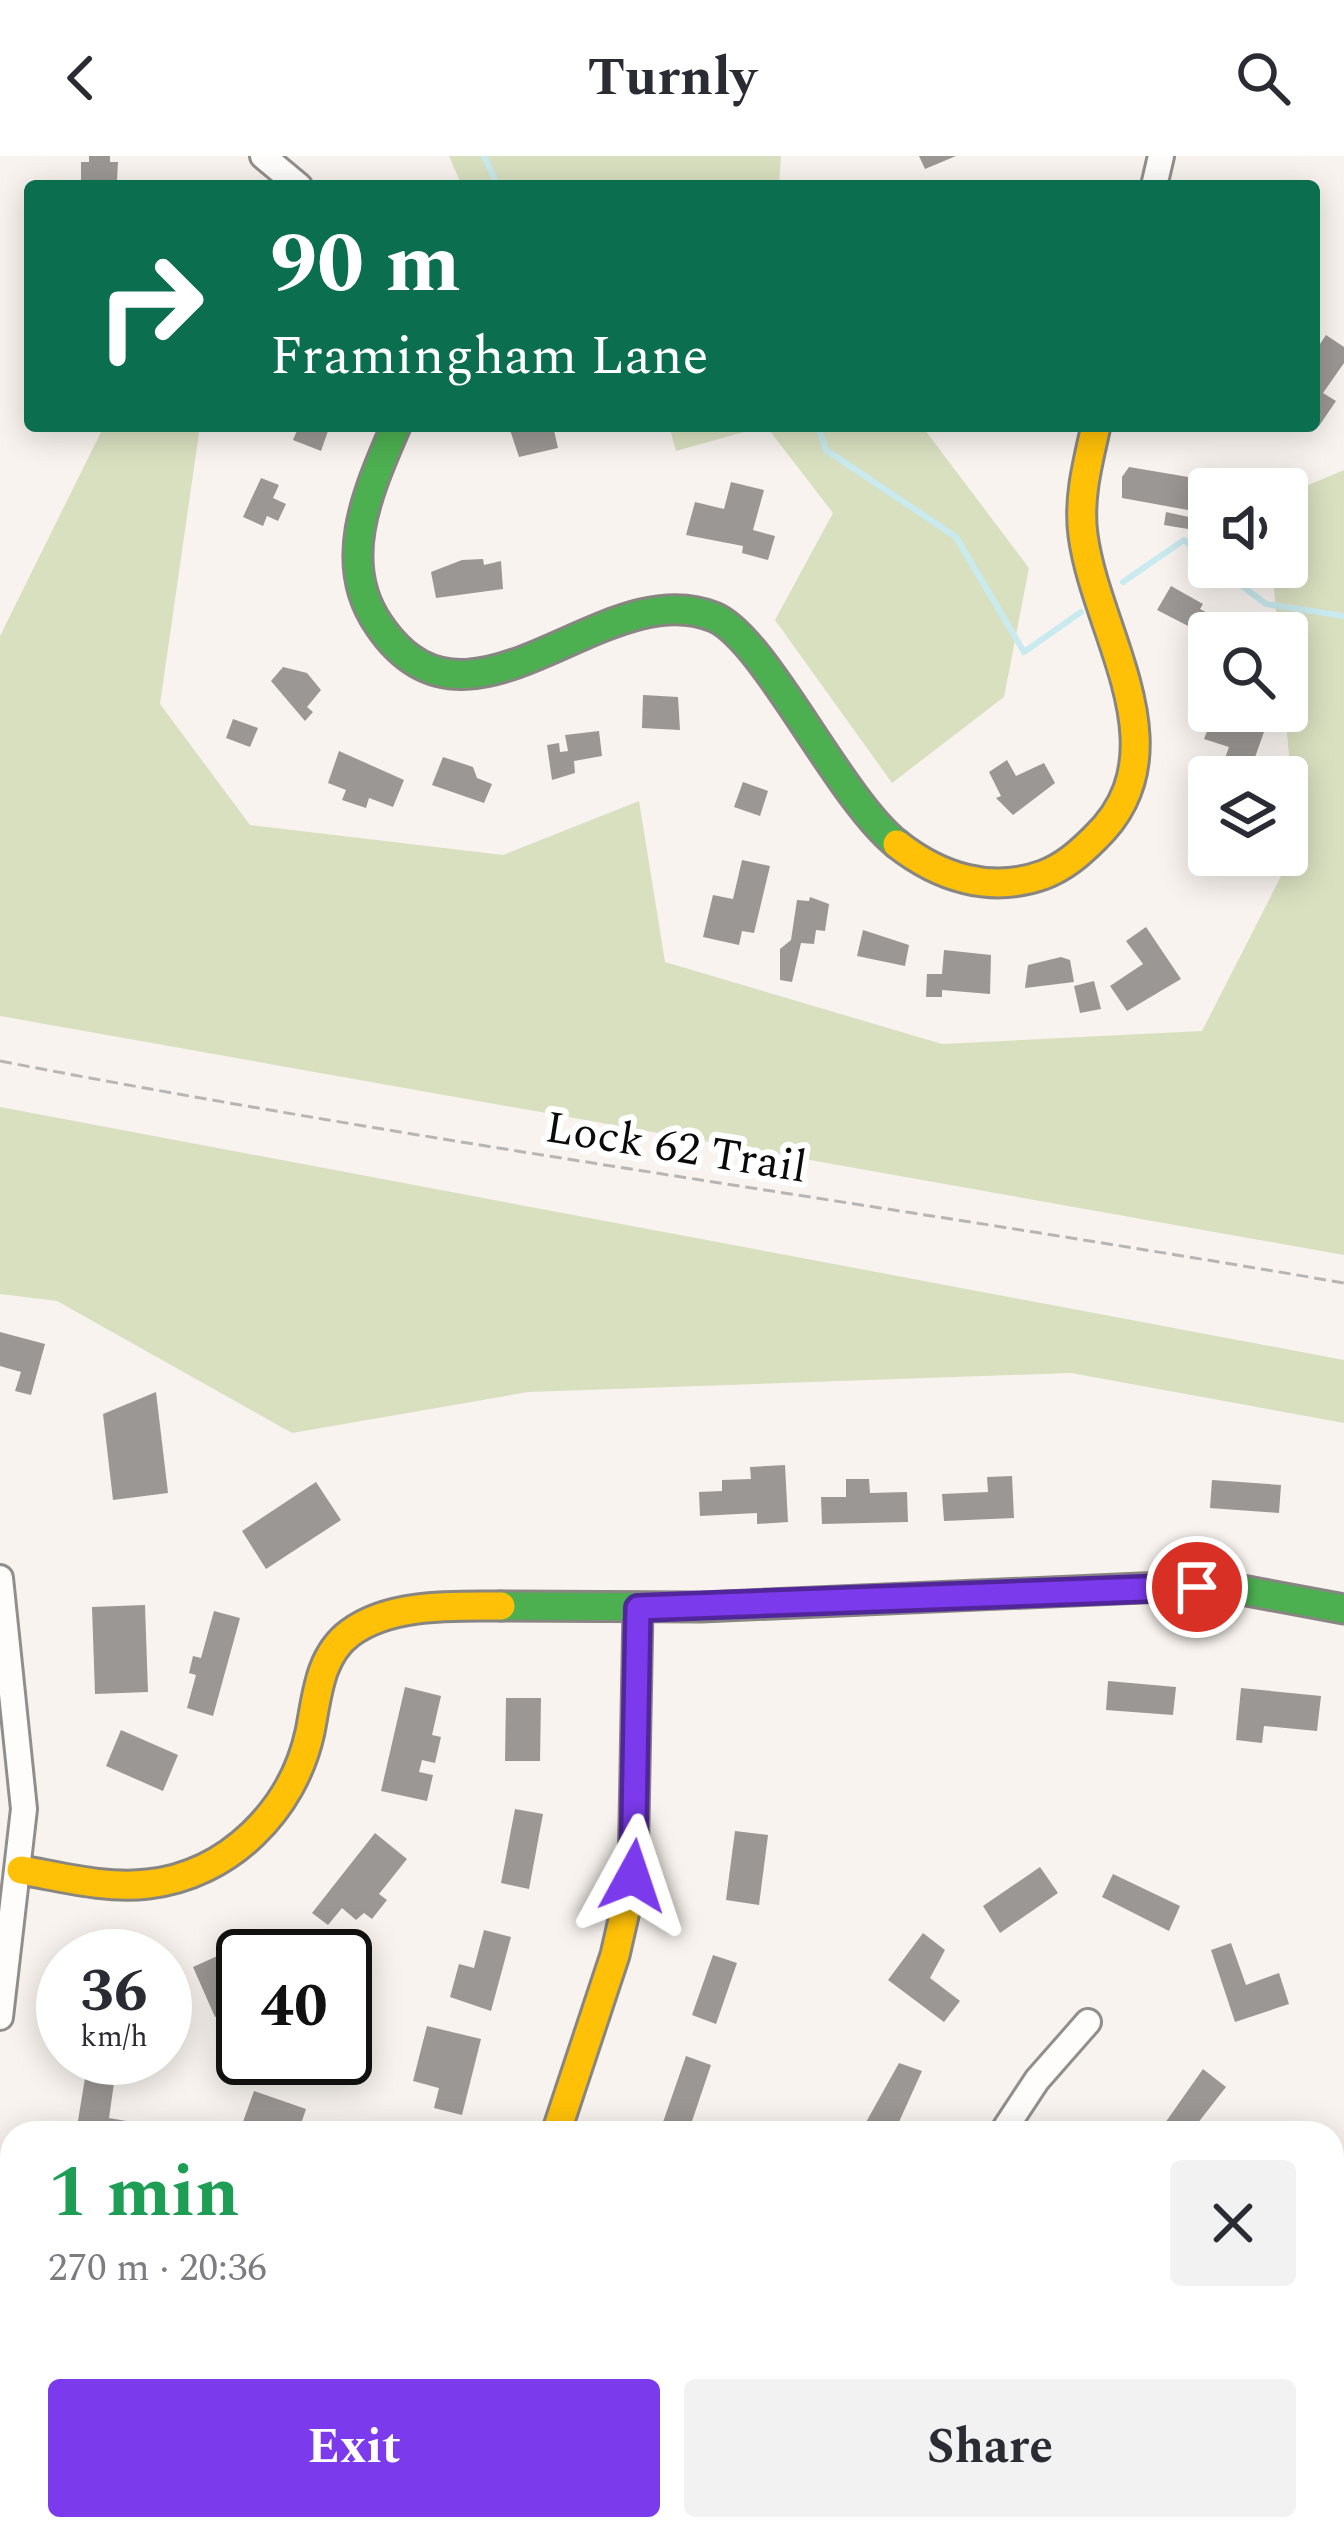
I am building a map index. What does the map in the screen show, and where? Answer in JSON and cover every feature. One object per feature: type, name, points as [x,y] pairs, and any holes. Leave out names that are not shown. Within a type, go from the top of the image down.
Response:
[{"type":"street","points":[[263,156],[292,180]]},
{"type":"street","points":[[394,432],[360,519],[356,559],[364,602],[400,648],[452,672],[488,674],[523,665],[650,608],[703,611],[748,647],[882,832],[916,861],[981,884],[1025,880],[1071,861],[1106,827],[1134,768],[1138,730],[1133,697],[1086,550],[1081,513],[1095,432]]},
{"type":"street","points":[[0,1578],[21,1870],[0,2017]]},
{"type":"street","points":[[21,1870],[148,1884],[180,1878],[236,1849],[261,1829],[297,1774],[317,1684],[332,1650],[370,1622],[436,1610],[638,1608],[1164,1587],[1231,1588],[1344,1610]]},
{"type":"street","points":[[560,2121],[615,1955],[633,1876],[638,1608]]},
{"type":"street","points":[[1010,2121],[1037,2080],[1088,2022]]},
{"type":"path","name":"Lock 62 Trail","points":[[0,1061],[791,1198],[1059,1234],[1344,1283]]},
{"type":"green space","points":[[449,156],[781,156],[779,180],[459,180]]},
{"type":"green space","points":[[101,432],[199,432],[160,704],[250,825],[503,855],[639,801],[665,962],[942,1044],[1202,1031],[1281,876],[1308,876],[1308,756],[1289,756],[1287,732],[1308,732],[1308,612],[1276,612],[1274,588],[1308,588],[1308,485],[1344,470],[1344,1255],[0,1016],[0,636]]},
{"type":"green space","points":[[671,432],[744,432],[676,451]]},
{"type":"green space","points":[[771,432],[927,432],[1029,568],[1004,697],[892,783],[775,620],[833,513]]},
{"type":"green space","points":[[0,1107],[1344,1360],[1344,1423],[1071,1373],[528,1392],[292,1433],[57,1301],[0,1294]]},
{"type":"building","points":[[89,156],[110,156],[110,162],[118,162],[117,180],[81,180],[81,162],[89,162]]},
{"type":"building","points":[[919,156],[956,156],[925,169]]},
{"type":"building","points":[[1326,335],[1344,347],[1344,363],[1323,393],[1336,401],[1320,425],[1320,344]]},
{"type":"building","points":[[296,432],[328,432],[321,451],[293,440]]},
{"type":"building","points":[[511,432],[554,432],[558,448],[519,457]]},
{"type":"building","points":[[1129,467],[1188,477],[1188,510],[1122,498],[1122,477]]},
{"type":"building","points":[[261,478],[279,485],[273,498],[286,504],[278,521],[267,516],[263,526],[243,517]]},
{"type":"building","points":[[731,482],[764,490],[753,530],[775,536],[768,560],[742,553],[743,546],[686,535],[695,502],[724,509]]},
{"type":"building","points":[[1166,512],[1188,517],[1188,529],[1164,525]]},
{"type":"building","points":[[483,559],[484,565],[501,561],[503,589],[436,598],[431,572],[462,560]]},
{"type":"building","points":[[1171,586],[1203,604],[1200,609],[1206,612],[1188,612],[1188,626],[1157,610]]},
{"type":"building","points":[[283,667],[307,673],[321,690],[307,707],[313,712],[305,721],[271,681]]},
{"type":"building","points":[[643,695],[678,697],[680,730],[642,728]]},
{"type":"building","points":[[233,719],[258,728],[250,747],[226,738]]},
{"type":"building","points":[[599,731],[602,756],[574,761],[575,773],[552,780],[547,745],[559,743],[560,752],[568,751],[565,735]]},
{"type":"building","points":[[1207,732],[1264,732],[1255,756],[1226,756],[1229,747],[1204,739]]},
{"type":"building","points":[[339,751],[404,780],[393,807],[369,798],[366,808],[342,800],[346,790],[328,783]]},
{"type":"building","points":[[443,757],[473,767],[477,778],[492,784],[484,803],[432,785]]},
{"type":"building","points":[[1007,760],[1016,776],[1044,763],[1055,783],[1013,815],[996,798],[1001,796],[989,772]]},
{"type":"building","points":[[743,782],[768,791],[760,816],[734,807]]},
{"type":"building","points":[[742,860],[770,866],[754,933],[742,931],[739,945],[703,937],[713,895],[733,899]]},
{"type":"building","points":[[810,897],[829,904],[825,931],[816,930],[814,944],[801,943],[792,982],[780,980],[780,949],[791,940],[797,900],[809,901]]},
{"type":"building","points":[[1146,927],[1181,979],[1127,1011],[1110,986],[1143,964],[1126,941]]},
{"type":"building","points":[[863,930],[909,945],[905,966],[857,956]]},
{"type":"building","points":[[944,950],[991,955],[990,994],[942,990],[942,997],[926,997],[927,974],[942,974]]},
{"type":"building","points":[[1061,957],[1070,960],[1074,982],[1025,988],[1028,965]]},
{"type":"building","points":[[1094,981],[1101,1009],[1080,1013],[1074,986]]},
{"type":"building","points":[[0,1332],[45,1344],[31,1395],[15,1391],[21,1372],[0,1366]]},
{"type":"building","points":[[156,1392],[168,1493],[113,1500],[103,1414]]},
{"type":"building","points":[[785,1465],[788,1522],[757,1524],[757,1513],[700,1516],[699,1492],[722,1491],[722,1480],[751,1479],[750,1467]]},
{"type":"building","points":[[1012,1476],[1014,1518],[944,1521],[942,1494],[988,1492],[987,1477]]},
{"type":"building","points":[[846,1479],[869,1479],[870,1493],[907,1492],[908,1522],[822,1524],[821,1497],[846,1497]]},
{"type":"building","points":[[1212,1480],[1281,1485],[1279,1513],[1210,1508]]},
{"type":"building","points":[[316,1482],[341,1520],[266,1569],[242,1531]]},
{"type":"building","points":[[145,1605],[148,1692],[95,1694],[92,1607]]},
{"type":"building","points":[[214,1611],[240,1618],[213,1716],[187,1708],[196,1675],[189,1673],[193,1656],[201,1658]]},
{"type":"building","points":[[1108,1681],[1176,1687],[1173,1715],[1106,1710]]},
{"type":"building","points":[[405,1687],[441,1696],[432,1735],[441,1737],[435,1763],[422,1760],[419,1772],[433,1775],[427,1801],[381,1791]]},
{"type":"building","points":[[1241,1688],[1321,1696],[1317,1731],[1264,1726],[1262,1743],[1236,1740]]},
{"type":"building","points":[[506,1698],[541,1698],[540,1761],[505,1761]]},
{"type":"building","points":[[121,1730],[178,1755],[163,1791],[106,1766]]},
{"type":"building","points":[[515,1809],[543,1814],[529,1889],[501,1883]]},
{"type":"building","points":[[735,1831],[768,1835],[759,1905],[726,1900]]},
{"type":"building","points":[[375,1833],[407,1859],[379,1894],[387,1900],[372,1919],[364,1913],[356,1920],[342,1908],[328,1925],[312,1913]]},
{"type":"building","points":[[1040,1867],[1058,1893],[1000,1933],[983,1906]]},
{"type":"building","points":[[1113,1874],[1180,1906],[1169,1931],[1102,1897]]},
{"type":"building","points":[[484,1930],[511,1937],[491,2011],[450,1997],[459,1964],[474,1968]]},
{"type":"building","points":[[923,1933],[945,1950],[930,1978],[960,2001],[944,2022],[888,1980]]},
{"type":"building","points":[[1231,1943],[1246,1985],[1279,1973],[1289,2004],[1235,2022],[1211,1950]]},
{"type":"building","points":[[713,1955],[737,1963],[716,2024],[692,2015]]},
{"type":"building","points":[[216,1957],[215,2017],[193,1967]]},
{"type":"building","points":[[427,2026],[481,2039],[462,2115],[434,2108],[439,2088],[413,2081]]},
{"type":"building","points":[[686,2056],[711,2065],[692,2121],[663,2121]]},
{"type":"building","points":[[899,2063],[922,2071],[899,2121],[867,2121]]},
{"type":"building","points":[[1203,2069],[1226,2087],[1199,2121],[1166,2121]]},
{"type":"building","points":[[84,2085],[114,2085],[109,2118],[126,2121],[78,2121]]},
{"type":"building","points":[[254,2091],[306,2109],[302,2121],[243,2121]]},
{"type":"waterway","points":[[484,156],[495,180]]},
{"type":"waterway","points":[[820,432],[826,450],[956,537],[1024,652],[1081,612]]},
{"type":"waterway","points":[[1123,582],[1184,540],[1188,543]]},
{"type":"waterway","points":[[1245,588],[1266,604],[1344,616]]},
{"type":"traffic: fast","points":[[394,432],[367,500],[358,551],[359,576],[379,625],[415,662],[454,674],[496,670],[628,618],[671,610],[714,617],[756,655],[851,792],[897,844]]},
{"type":"traffic: fast","points":[[501,1606],[701,1607],[1164,1587],[1231,1588],[1344,1609]]},
{"type":"traffic: slow","points":[[897,844],[930,865],[966,879],[1023,880],[1051,872],[1071,859],[1095,838],[1121,804],[1133,768],[1135,730],[1083,535],[1085,480],[1095,432]]},
{"type":"traffic: slow","points":[[21,1870],[132,1885],[178,1878],[205,1867],[253,1834],[289,1787],[310,1732],[326,1665],[350,1633],[403,1611],[501,1606]]},
{"type":"traffic: slow","points":[[560,2121],[615,1955],[633,1876],[638,1608]]},
{"type":"route","points":[[633,1876],[638,1824],[638,1608],[1197,1587]]}]
